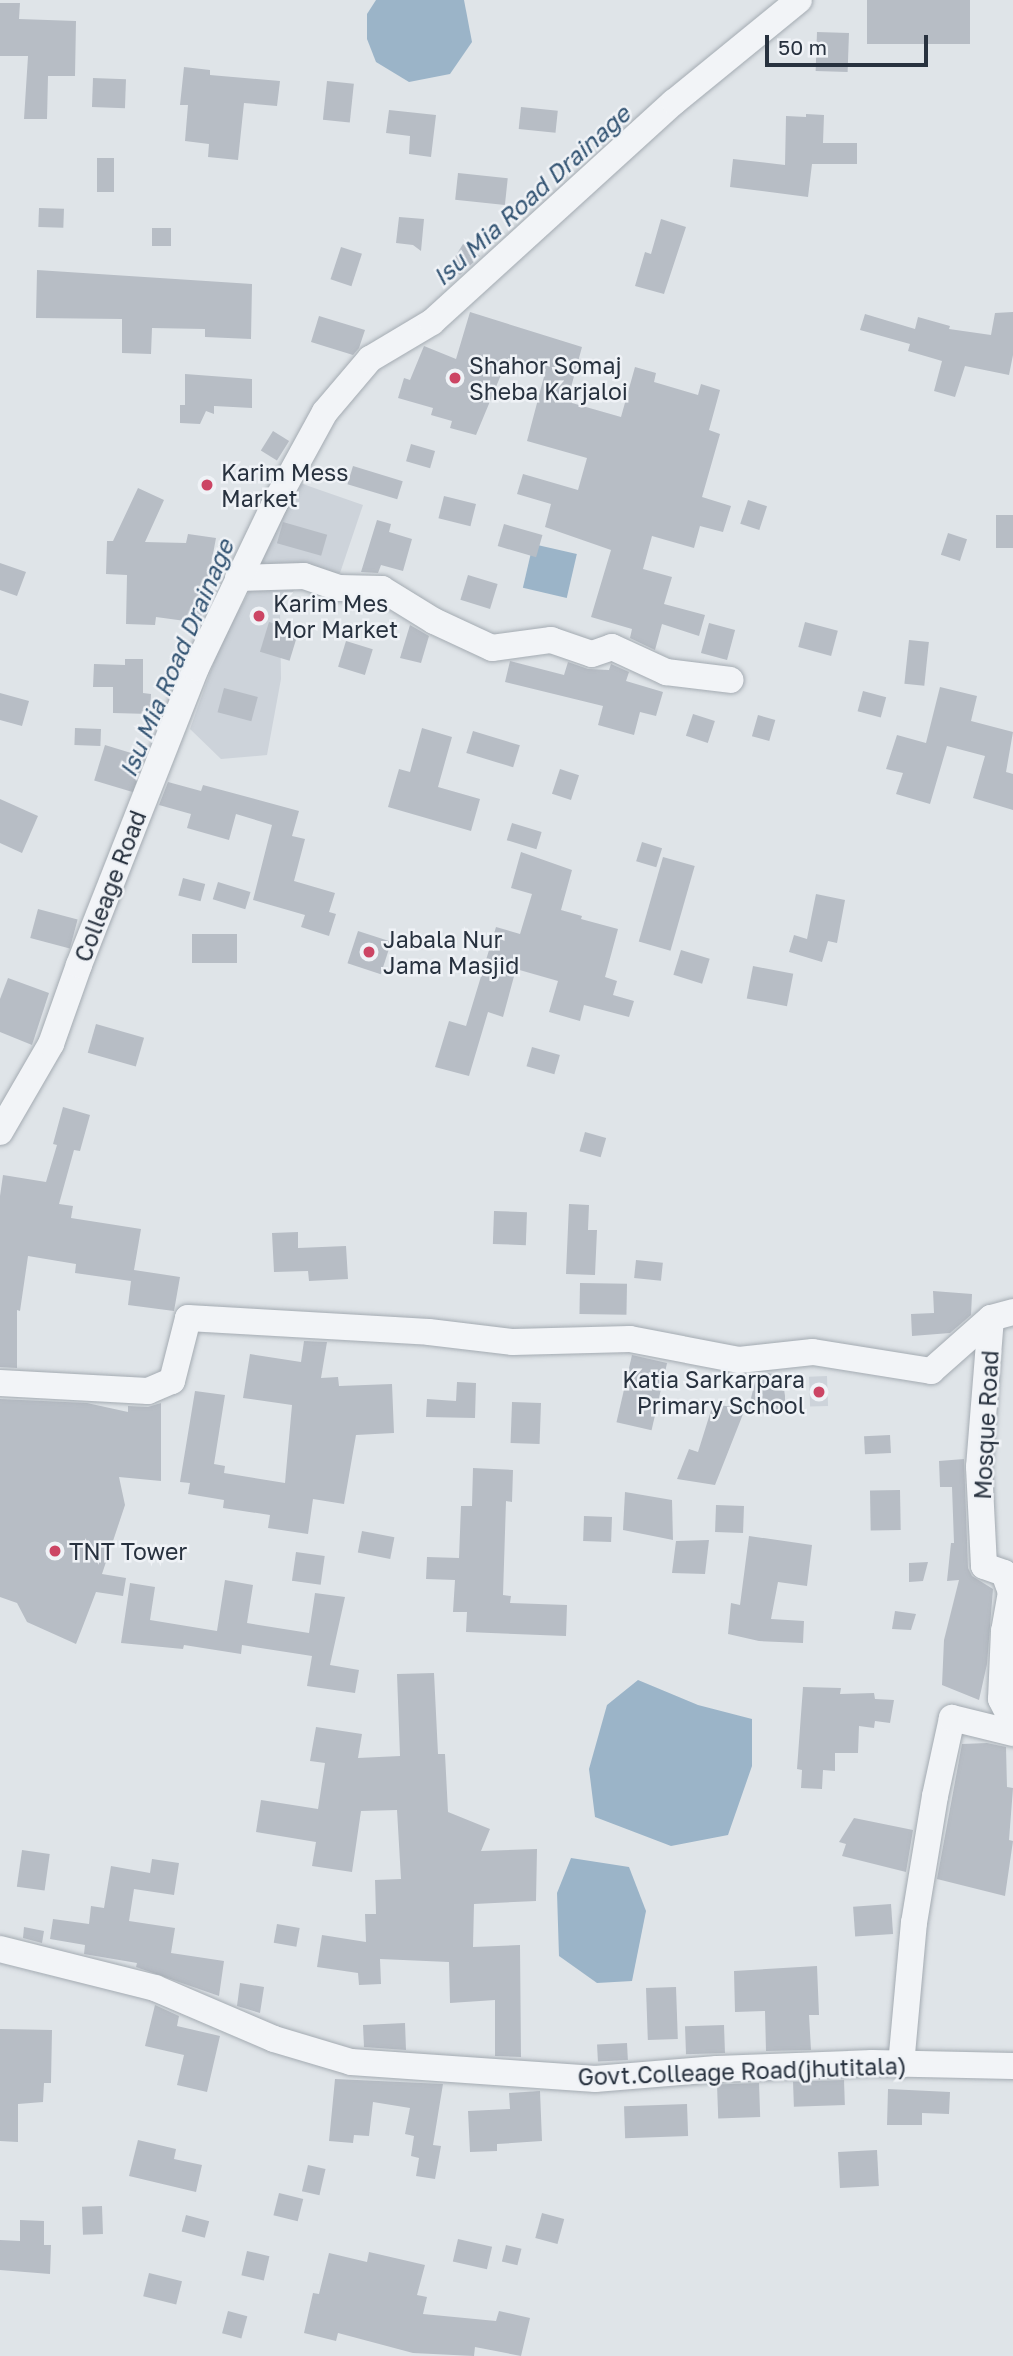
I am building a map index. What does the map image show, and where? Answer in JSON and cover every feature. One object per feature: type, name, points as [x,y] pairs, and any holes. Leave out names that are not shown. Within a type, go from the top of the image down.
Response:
[{"type":"street","name":"Colleage Road","points":[[0,1132],[51,1044],[79,965],[196,668],[238,578],[325,412],[370,359],[432,322],[674,102],[799,0]]},
{"type":"street","points":[[238,578],[304,576],[339,588],[382,589],[434,621],[492,648],[551,640],[592,654],[612,648],[666,671],[731,680]]},
{"type":"street","points":[[0,1383],[148,1391],[172,1381],[188,1318],[429,1332],[513,1342],[630,1339],[739,1360],[813,1352],[931,1371],[1002,1315]]},
{"type":"street","name":"Mosque Road","points":[[1002,1315],[979,1467],[984,1566],[1004,1573],[1012,1592],[1004,1631],[1001,1699],[1013,1723]]},
{"type":"street","points":[[901,2066],[914,1923],[934,1796],[952,1718],[1013,1733]]},
{"type":"street","name":"Govt.Colleage Road(jhutitala)","points":[[0,1949],[155,1988],[274,2039],[351,2062],[595,2079],[717,2069],[872,2063],[901,2066],[1006,2066]]},
{"type":"shaded area","name":"Karim Mes Mor Market","points":[[297,482],[363,505],[340,573],[301,582],[280,607],[281,679],[267,755],[221,759],[190,729],[221,642],[249,592],[258,563]]},
{"type":"shaded area","name":"Katia Sarkarpara Primary School","points":[[827,1376],[828,1406],[810,1407],[809,1377]]},
{"type":"water","points":[[376,0],[464,0],[472,42],[450,74],[409,82],[376,62],[367,39],[367,14]]},
{"type":"water","points":[[533,544],[577,554],[567,598],[523,588]]},
{"type":"water","points":[[638,1680],[698,1705],[752,1719],[752,1766],[728,1835],[671,1846],[595,1817],[589,1769],[607,1705]]},
{"type":"water","points":[[571,1858],[629,1867],[646,1911],[632,1981],[597,1983],[559,1956],[557,1893]]},
{"type":"building","points":[[867,0],[970,0],[970,44],[867,44]]},
{"type":"building","points":[[0,3],[20,3],[19,19],[76,21],[75,76],[48,76],[47,119],[24,119],[28,56],[0,56]]},
{"type":"building","points":[[817,32],[849,33],[848,72],[816,71]]},
{"type":"building","points":[[184,67],[210,70],[210,75],[280,81],[277,106],[244,103],[238,160],[208,157],[209,144],[185,141],[188,105],[180,105]]},
{"type":"building","points":[[93,78],[126,79],[125,108],[92,107]]},
{"type":"building","points":[[327,81],[354,84],[350,123],[323,120]]},
{"type":"building","points":[[521,107],[558,111],[555,133],[519,129]]},
{"type":"building","points":[[389,110],[436,115],[431,157],[409,154],[410,136],[386,133]]},
{"type":"building","points":[[806,114],[824,115],[823,143],[857,143],[857,164],[812,164],[808,197],[730,187],[733,159],[785,165],[786,116],[806,117]]},
{"type":"building","points":[[97,158],[114,158],[114,192],[97,192]]},
{"type":"building","points":[[458,173],[508,178],[505,205],[455,200]]},
{"type":"building","points":[[39,208],[64,209],[63,228],[38,227]]},
{"type":"building","points":[[399,217],[424,219],[421,251],[413,245],[396,243]]},
{"type":"building","points":[[661,219],[686,227],[664,294],[635,286],[645,252],[651,254]]},
{"type":"building","points":[[152,228],[171,228],[171,246],[152,246]]},
{"type":"building","points":[[463,244],[480,256],[460,275],[448,268]]},
{"type":"building","points":[[341,247],[362,254],[351,286],[330,279]]},
{"type":"building","points":[[37,270],[252,284],[251,339],[205,337],[205,329],[152,328],[151,354],[122,353],[122,319],[36,318]]},
{"type":"building","points":[[470,312],[582,347],[570,391],[575,392],[572,403],[621,417],[635,367],[656,373],[654,382],[698,395],[701,384],[720,390],[709,430],[720,434],[702,497],[731,506],[723,532],[700,526],[694,548],[652,536],[643,569],[672,577],[664,604],[705,615],[699,636],[662,624],[655,650],[630,638],[632,629],[591,617],[611,550],[545,527],[551,504],[517,494],[523,474],[578,490],[587,458],[527,441],[546,369],[508,358],[476,435],[450,428],[452,421],[431,415],[433,408],[398,398],[404,378],[410,380],[424,346],[456,359]]},
{"type":"building","points":[[1013,312],[1013,355],[1009,375],[965,366],[955,397],[934,391],[942,361],[908,351],[910,344],[860,330],[865,314],[915,329],[918,317],[950,326],[949,329],[991,335],[995,313]]},
{"type":"building","points":[[319,316],[365,330],[359,348],[353,355],[311,342]]},
{"type":"building","points":[[185,374],[252,379],[252,408],[214,406],[214,414],[206,411],[200,424],[180,423],[180,405],[185,405]]},
{"type":"building","points":[[273,431],[289,441],[277,461],[261,451]]},
{"type":"building","points":[[411,444],[435,451],[430,468],[406,461]]},
{"type":"building","points":[[353,466],[403,481],[397,499],[347,484]]},
{"type":"building","points":[[138,488],[164,500],[145,542],[186,543],[188,534],[216,538],[200,623],[156,617],[155,625],[126,624],[127,575],[106,574],[107,541],[113,541]]},
{"type":"building","points":[[444,496],[476,504],[470,526],[438,518]]},
{"type":"building","points":[[748,500],[767,506],[759,530],[740,524]]},
{"type":"building","points":[[996,515],[1013,515],[1013,548],[996,548]]},
{"type":"building","points":[[377,520],[391,524],[389,532],[412,539],[403,571],[381,565],[378,573],[361,572]]},
{"type":"building","points":[[283,522],[327,535],[321,556],[277,543]]},
{"type":"building","points":[[504,524],[542,535],[536,557],[498,546]]},
{"type":"building","points":[[948,533],[967,539],[960,561],[941,555]]},
{"type":"building","points":[[0,563],[26,572],[17,596],[0,590]]},
{"type":"building","points":[[468,575],[498,584],[490,609],[460,600]]},
{"type":"building","points":[[269,622],[299,631],[290,661],[260,652]]},
{"type":"building","points":[[805,622],[838,631],[831,656],[798,647]]},
{"type":"building","points":[[709,623],[735,630],[727,660],[701,653]]},
{"type":"building","points":[[410,625],[429,636],[421,663],[400,658]]},
{"type":"building","points":[[909,640],[929,642],[924,686],[904,684]]},
{"type":"building","points":[[346,641],[373,649],[365,675],[338,667]]},
{"type":"building","points":[[125,659],[143,659],[143,693],[151,694],[150,714],[113,713],[113,687],[93,687],[94,664],[125,665]]},
{"type":"building","points":[[510,661],[564,675],[568,662],[588,669],[609,670],[611,664],[629,672],[626,681],[663,692],[656,716],[640,712],[634,735],[598,725],[603,706],[505,682]]},
{"type":"building","points":[[940,687],[977,696],[971,721],[1013,732],[1006,772],[1013,774],[1013,810],[973,798],[985,756],[947,746],[930,804],[896,794],[903,773],[886,769],[897,735],[926,743]]},
{"type":"building","points":[[224,688],[258,697],[251,721],[218,712]]},
{"type":"building","points":[[863,691],[886,697],[881,717],[858,711]]},
{"type":"building","points":[[0,693],[29,701],[22,726],[0,720]]},
{"type":"building","points":[[693,714],[715,721],[708,743],[686,736]]},
{"type":"building","points":[[758,715],[775,720],[769,741],[752,736]]},
{"type":"building","points":[[75,728],[101,729],[100,746],[74,745]]},
{"type":"building","points":[[422,728],[452,737],[438,787],[480,799],[471,831],[388,807],[399,769],[410,772]]},
{"type":"building","points":[[473,731],[520,745],[513,767],[466,753]]},
{"type":"building","points":[[105,745],[144,757],[133,792],[94,780]]},
{"type":"building","points":[[560,769],[579,775],[571,800],[552,794]]},
{"type":"building","points":[[168,782],[201,791],[203,785],[299,811],[292,836],[305,839],[294,881],[335,893],[329,912],[336,914],[329,936],[301,927],[305,915],[253,900],[272,825],[236,814],[229,840],[187,828],[191,814],[159,805]]},
{"type":"building","points":[[0,799],[38,816],[22,853],[0,843]]},
{"type":"building","points":[[512,823],[542,832],[536,849],[507,840]]},
{"type":"building","points":[[642,842],[662,848],[656,867],[636,861]]},
{"type":"building","points":[[521,852],[572,870],[561,910],[582,916],[581,919],[618,929],[605,977],[617,981],[613,995],[634,1001],[629,1017],[584,1005],[580,1021],[549,1012],[558,981],[516,969],[503,1017],[488,1012],[469,1076],[435,1067],[449,1021],[466,1026],[496,927],[520,934],[532,894],[511,888]]},
{"type":"building","points":[[663,857],[695,866],[670,951],[639,942]]},
{"type":"building","points":[[183,878],[205,884],[201,901],[178,895]]},
{"type":"building","points":[[218,882],[251,892],[245,909],[213,899]]},
{"type":"building","points":[[816,894],[845,900],[837,943],[828,941],[822,962],[789,952],[794,935],[807,939]]},
{"type":"building","points":[[38,909],[78,920],[70,949],[30,938]]},
{"type":"building","name":"Jabala Nur Jama Masjid","points":[[358,931],[391,942],[381,974],[347,963]]},
{"type":"building","points":[[192,934],[237,934],[237,963],[192,963]]},
{"type":"building","points":[[681,950],[710,959],[702,984],[673,975]]},
{"type":"building","points":[[753,966],[793,974],[787,1006],[747,998]]},
{"type":"building","points":[[8,978],[49,993],[32,1045],[0,1032],[0,999]]},
{"type":"building","points":[[96,1024],[144,1038],[136,1067],[88,1053]]},
{"type":"building","points":[[532,1047],[560,1055],[554,1074],[526,1066]]},
{"type":"building","points":[[63,1107],[90,1115],[80,1151],[74,1150],[59,1204],[73,1206],[71,1218],[141,1229],[134,1270],[180,1277],[174,1311],[128,1305],[131,1281],[75,1273],[76,1264],[28,1256],[20,1311],[17,1310],[17,1368],[0,1367],[0,1196],[3,1175],[46,1182],[57,1145],[53,1144]]},
{"type":"building","points":[[585,1132],[606,1138],[601,1157],[579,1151]]},
{"type":"building","points":[[569,1204],[589,1205],[588,1230],[597,1230],[595,1275],[566,1274]]},
{"type":"building","points":[[494,1211],[527,1212],[526,1245],[493,1244]]},
{"type":"building","points":[[298,1232],[298,1248],[346,1246],[348,1279],[309,1281],[308,1271],[274,1272],[272,1233]]},
{"type":"building","points":[[636,1260],[663,1263],[661,1281],[634,1278]]},
{"type":"building","points":[[580,1283],[627,1284],[626,1315],[579,1314]]},
{"type":"building","points":[[933,1291],[972,1294],[971,1315],[950,1333],[912,1336],[911,1314],[934,1313]]},
{"type":"building","points":[[304,1341],[327,1342],[321,1378],[338,1377],[339,1386],[392,1384],[394,1433],[356,1435],[344,1504],[313,1499],[308,1534],[268,1528],[270,1515],[223,1508],[224,1500],[188,1494],[190,1483],[180,1482],[195,1391],[225,1395],[214,1464],[225,1466],[224,1473],[285,1483],[292,1405],[243,1398],[250,1354],[301,1362]]},
{"type":"building","points":[[632,1355],[667,1363],[652,1430],[616,1422]]},
{"type":"building","points":[[757,1374],[782,1375],[785,1406],[771,1414],[748,1410]]},
{"type":"building","points":[[457,1382],[476,1383],[475,1418],[426,1417],[427,1399],[456,1401]]},
{"type":"building","name":"TNT Tower","points":[[0,1399],[87,1403],[128,1412],[128,1406],[148,1407],[161,1403],[161,1481],[119,1477],[125,1505],[102,1574],[126,1578],[123,1596],[96,1592],[76,1644],[27,1622],[17,1603],[0,1597]]},
{"type":"building","points":[[512,1402],[541,1403],[540,1444],[511,1443]]},
{"type":"building","points":[[713,1404],[745,1409],[715,1485],[677,1479],[689,1449],[698,1452]]},
{"type":"building","points":[[890,1435],[891,1453],[865,1454],[864,1436]]},
{"type":"building","points":[[964,1459],[968,1568],[972,1576],[993,1589],[987,1664],[979,1700],[942,1685],[944,1640],[959,1580],[947,1581],[951,1543],[954,1543],[952,1487],[940,1487],[939,1461]]},
{"type":"building","points":[[473,1468],[513,1470],[512,1502],[506,1501],[503,1595],[511,1596],[510,1603],[567,1605],[566,1636],[466,1632],[467,1612],[453,1612],[455,1580],[426,1579],[427,1557],[459,1558],[461,1506],[472,1506]]},
{"type":"building","points":[[900,1490],[901,1530],[871,1531],[870,1491]]},
{"type":"building","points":[[625,1492],[672,1500],[673,1540],[623,1530]]},
{"type":"building","points":[[716,1505],[744,1506],[743,1533],[715,1532]]},
{"type":"building","points":[[584,1516],[612,1517],[611,1542],[583,1541]]},
{"type":"building","points":[[362,1531],[394,1537],[390,1559],[358,1553]]},
{"type":"building","points":[[749,1536],[812,1545],[807,1586],[778,1582],[771,1619],[804,1621],[803,1643],[759,1641],[728,1634],[731,1603],[740,1605]]},
{"type":"building","points":[[709,1540],[705,1574],[672,1573],[676,1541]]},
{"type":"building","points":[[296,1552],[325,1556],[321,1585],[292,1581]]},
{"type":"building","points":[[928,1562],[923,1581],[909,1582],[909,1563]]},
{"type":"building","points":[[225,1580],[253,1585],[247,1623],[309,1633],[315,1593],[345,1597],[330,1665],[359,1670],[355,1693],[307,1686],[312,1656],[242,1645],[241,1654],[184,1645],[183,1649],[121,1643],[130,1583],[155,1587],[150,1620],[217,1631]]},
{"type":"building","points":[[895,1611],[916,1614],[911,1630],[892,1629]]},
{"type":"building","points":[[434,1673],[438,1754],[445,1754],[448,1812],[490,1829],[481,1851],[537,1849],[536,1901],[474,1904],[473,1947],[520,1945],[521,2057],[495,2056],[495,2000],[450,2003],[449,1962],[380,1959],[381,1984],[359,1985],[358,1973],[317,1967],[322,1935],[366,1942],[365,1914],[376,1914],[375,1880],[401,1879],[397,1810],[361,1811],[352,1872],[312,1866],[316,1842],[256,1832],[261,1800],[318,1809],[325,1763],[310,1761],[316,1727],[362,1734],[358,1758],[400,1756],[397,1674]]},
{"type":"building","points":[[803,1687],[841,1688],[840,1694],[874,1693],[875,1699],[894,1700],[890,1723],[875,1721],[874,1728],[859,1726],[858,1753],[835,1753],[835,1771],[823,1770],[822,1789],[801,1788],[802,1770],[797,1769]]},
{"type":"building","points":[[987,1743],[1006,1747],[1007,1787],[1013,1788],[1009,1840],[1013,1841],[1005,1896],[937,1879],[962,1744]]},
{"type":"building","points":[[854,1818],[913,1830],[906,1872],[842,1856],[846,1844],[839,1842]]},
{"type":"building","points":[[22,1850],[50,1854],[45,1891],[17,1887]]},
{"type":"building","points":[[152,1859],[179,1863],[174,1895],[134,1889],[129,1921],[175,1928],[171,1953],[224,1961],[219,1996],[136,1967],[137,1963],[84,1954],[85,1945],[50,1939],[53,1919],[89,1924],[91,1906],[104,1908],[111,1866],[150,1873]]},
{"type":"building","points":[[891,1904],[893,1934],[855,1937],[853,1907]]},
{"type":"building","points":[[277,1924],[300,1928],[296,1947],[274,1943]]},
{"type":"building","points":[[24,1927],[44,1931],[42,1943],[23,1938]]},
{"type":"building","points":[[817,1966],[819,2015],[809,2015],[811,2050],[766,2051],[765,2011],[735,2012],[734,1971]]},
{"type":"building","points":[[240,1983],[264,1987],[260,2013],[237,2006]]},
{"type":"building","points":[[676,1987],[678,2039],[648,2040],[646,1988]]},
{"type":"building","points":[[155,2005],[179,2016],[177,2026],[220,2036],[207,2092],[177,2085],[184,2055],[145,2046]]},
{"type":"building","points":[[405,2023],[406,2050],[364,2047],[363,2025]]},
{"type":"building","points":[[724,2025],[725,2053],[686,2054],[685,2026]]},
{"type":"building","points":[[0,2029],[52,2030],[51,2083],[44,2083],[43,2102],[18,2104],[18,2142],[0,2141]]},
{"type":"building","points":[[627,2043],[628,2060],[598,2062],[597,2045]]},
{"type":"building","points":[[335,2079],[443,2084],[433,2145],[441,2146],[435,2179],[416,2176],[419,2158],[411,2156],[414,2136],[405,2134],[410,2108],[373,2102],[369,2136],[354,2135],[353,2143],[329,2141]]},
{"type":"building","points":[[844,2080],[845,2105],[794,2107],[793,2082]]},
{"type":"building","points":[[759,2083],[760,2117],[718,2118],[717,2084]]},
{"type":"building","points":[[888,2089],[950,2092],[949,2114],[922,2113],[922,2125],[887,2125]]},
{"type":"building","points":[[540,2091],[542,2141],[497,2144],[497,2151],[470,2152],[468,2111],[510,2109],[509,2093]]},
{"type":"building","points":[[687,2104],[688,2136],[625,2138],[624,2106]]},
{"type":"building","points":[[138,2140],[176,2149],[174,2159],[202,2165],[196,2192],[129,2176]]},
{"type":"building","points":[[877,2150],[879,2186],[840,2188],[838,2152]]},
{"type":"building","points":[[308,2165],[326,2169],[319,2195],[302,2191]]},
{"type":"building","points":[[279,2193],[303,2199],[298,2221],[273,2215]]},
{"type":"building","points":[[102,2206],[103,2234],[83,2235],[82,2207]]},
{"type":"building","points":[[542,2213],[564,2219],[557,2244],[535,2238]]},
{"type":"building","points":[[186,2215],[209,2221],[205,2238],[182,2231]]},
{"type":"building","points":[[20,2220],[44,2221],[44,2245],[51,2245],[50,2274],[0,2270],[0,2240],[20,2241]]},
{"type":"building","points":[[458,2239],[492,2247],[487,2269],[453,2261]]},
{"type":"building","points":[[506,2245],[522,2249],[517,2265],[502,2261]]},
{"type":"building","points":[[247,2251],[269,2256],[264,2281],[241,2275]]},
{"type":"building","points":[[369,2252],[425,2265],[417,2295],[427,2297],[423,2314],[496,2321],[499,2311],[530,2318],[521,2356],[475,2347],[474,2356],[413,2353],[338,2333],[336,2341],[304,2333],[313,2293],[319,2294],[329,2253],[367,2262]]},
{"type":"building","points":[[149,2273],[182,2281],[176,2305],[143,2296]]},
{"type":"building","points":[[228,2311],[247,2316],[241,2338],[222,2333]]},
{"type":"place","name":"Shahor Somaj Sheba Karjaloi","points":[[455,378]]},
{"type":"place","name":"Karim Mess Market","points":[[207,485]]},
{"type":"place","name":"Karim Mes Mor Market","points":[[259,616]]},
{"type":"place","name":"Jabala Nur Jama Masjid","points":[[369,952]]},
{"type":"place","name":"Katia Sarkarpara Primary School","points":[[819,1392]]},
{"type":"place","name":"TNT Tower","points":[[55,1551]]},
{"type":"water label","name":"Isu Mia Road Drainage","points":[[531,195]]},
{"type":"water label","name":"Isu Mia Road Drainage","points":[[176,658]]}]
